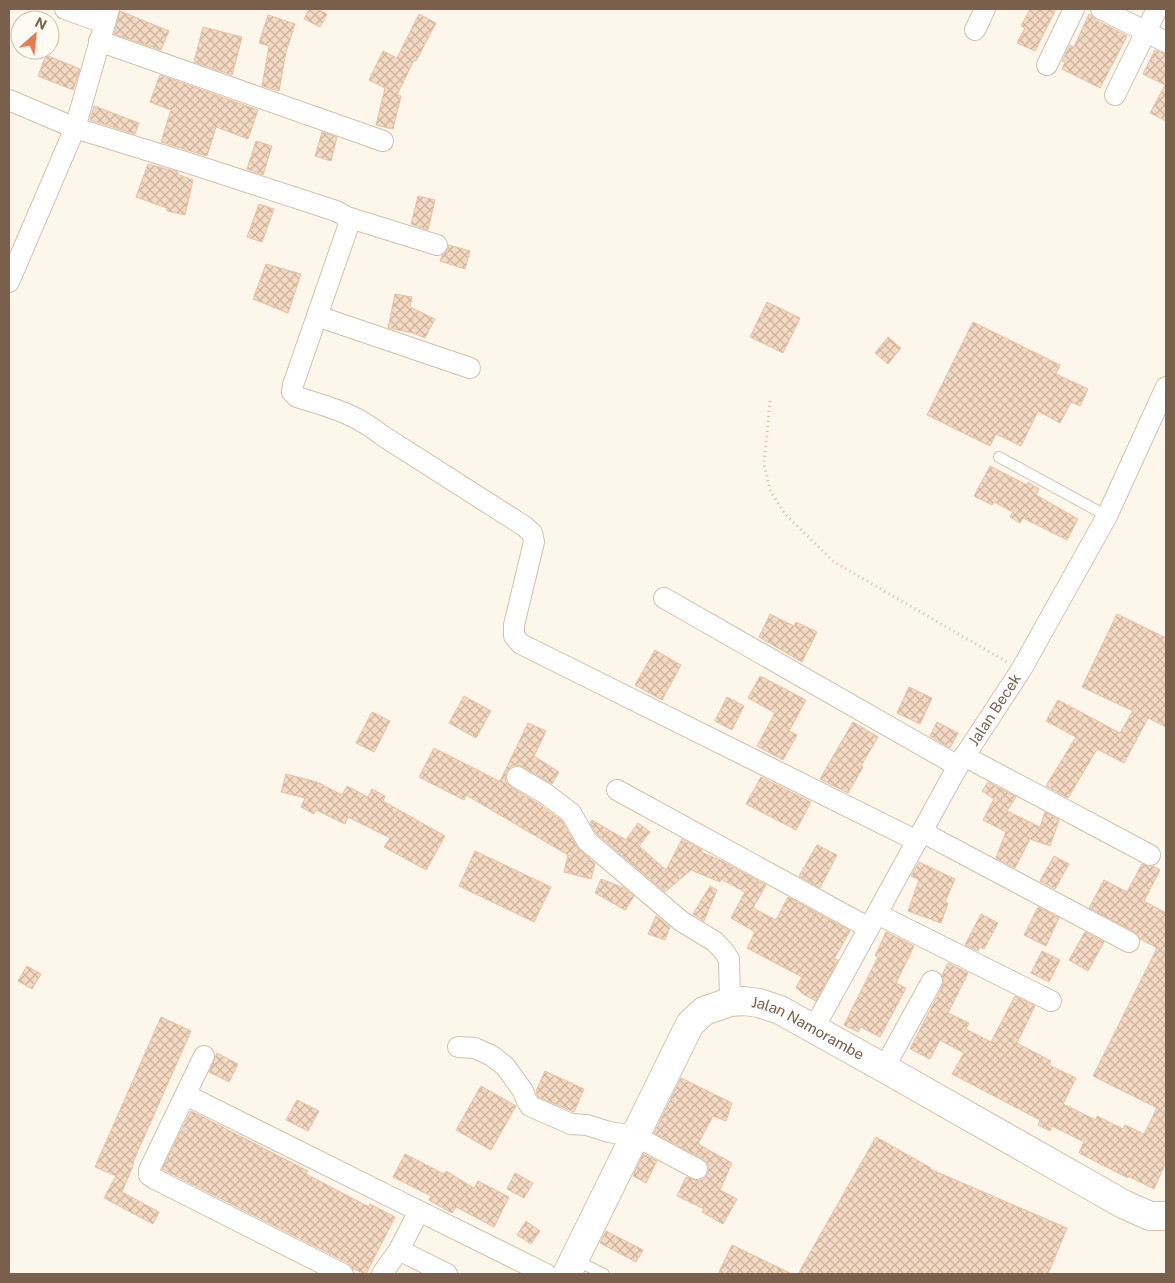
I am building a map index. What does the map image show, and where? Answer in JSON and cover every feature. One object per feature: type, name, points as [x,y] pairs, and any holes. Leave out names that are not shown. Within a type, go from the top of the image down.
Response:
[{"type":"main road","name":"Jalan Namorambe","points":[[570,1267],[690,1024],[704,1011],[730,1002],[759,1003],[780,1010],[1123,1204],[1150,1216],[1166,1216]]},
{"type":"street","points":[[65,9],[383,141]]},
{"type":"street","points":[[975,30],[985,9]]},
{"type":"street","points":[[1047,65],[1074,9]]},
{"type":"street","points":[[1101,9],[1166,42]]},
{"type":"street","points":[[1115,95],[1157,9]]},
{"type":"street","points":[[9,282],[75,128],[104,24]]},
{"type":"street","points":[[9,100],[75,128],[207,169],[336,211],[347,217],[437,245]]},
{"type":"street","points":[[347,217],[349,224],[292,392],[297,397],[347,413],[366,423],[383,436],[532,532],[534,542],[514,625],[514,636],[521,644],[920,836],[1129,942]]},
{"type":"street","points":[[317,316],[470,368]]},
{"type":"street","name":"Jalan Becek","points":[[814,1028],[961,761],[1021,670],[1107,516],[1166,387]]},
{"type":"street","points":[[664,598],[961,761],[1150,855]]},
{"type":"street","points":[[517,777],[546,794],[571,813],[586,841],[682,921],[714,941],[722,949],[729,959],[730,1002]]},
{"type":"street","points":[[617,790],[873,921],[1051,1001]]},
{"type":"street","points":[[884,1068],[932,981]]},
{"type":"street","points":[[458,1047],[476,1048],[492,1056],[505,1066],[530,1106],[571,1124],[635,1136],[697,1169]]},
{"type":"street","points":[[204,1056],[149,1170],[149,1175],[343,1274]]},
{"type":"street","points":[[186,1095],[546,1274]]},
{"type":"street","points":[[382,1274],[399,1250],[419,1211]]},
{"type":"street","points":[[399,1250],[447,1274]]},
{"type":"lane","points":[[999,457],[1107,516]]},
{"type":"lane","points":[[570,1267],[604,1274]]},
{"type":"path","points":[[770,401],[764,464],[770,490],[784,513],[834,562],[1021,670]]},
{"type":"building","points":[[309,9],[317,9],[327,14],[320,27],[304,19]]},
{"type":"building","points":[[1030,9],[1056,9],[1035,51],[1017,43],[1025,28],[1021,26]]},
{"type":"building","points":[[120,11],[169,31],[161,50],[114,34]]},
{"type":"building","points":[[419,14],[436,23],[416,61],[414,60],[397,95],[401,96],[393,129],[376,125],[385,88],[369,80],[383,51],[397,58]]},
{"type":"building","points":[[1089,14],[1096,20],[1127,36],[1100,88],[1062,69],[1065,62],[1062,61],[1070,45],[1074,47]]},
{"type":"building","points":[[268,15],[295,24],[286,52],[279,91],[262,86],[269,46],[259,43]]},
{"type":"building","points":[[203,27],[242,37],[232,75],[194,62]]},
{"type":"building","points":[[1155,50],[1166,54],[1166,121],[1150,113],[1165,85],[1143,74]]},
{"type":"building","points":[[44,60],[58,60],[80,69],[73,90],[38,76]]},
{"type":"building","points":[[160,75],[258,110],[248,139],[216,127],[207,156],[161,142],[171,110],[150,102]]},
{"type":"building","points":[[94,106],[139,123],[135,134],[90,120]]},
{"type":"building","points":[[322,132],[337,137],[331,161],[315,156]]},
{"type":"building","points":[[256,141],[272,146],[263,175],[247,169]]},
{"type":"building","points":[[148,164],[178,172],[177,174],[193,180],[185,215],[167,211],[167,208],[136,197]]},
{"type":"building","points":[[418,196],[435,200],[428,230],[411,224]]},
{"type":"building","points":[[259,204],[274,209],[262,242],[247,237]]},
{"type":"building","points":[[449,245],[470,251],[465,269],[440,261]]},
{"type":"building","points":[[266,264],[301,274],[288,313],[253,299]]},
{"type":"building","points":[[395,294],[412,297],[410,307],[435,319],[425,338],[413,333],[388,328]]},
{"type":"building","points":[[767,302],[800,318],[783,353],[750,337]]},
{"type":"building","points":[[973,322],[1060,365],[1056,374],[1088,389],[1080,406],[1071,402],[1060,423],[1038,411],[1021,446],[996,434],[990,446],[927,415]]},
{"type":"building","points":[[888,337],[901,348],[888,364],[875,353]]},
{"type":"building","points":[[990,466],[1027,485],[1028,482],[1039,489],[1036,495],[1078,519],[1067,540],[1023,518],[1020,523],[1010,517],[1013,512],[994,502],[992,505],[974,496]]},
{"type":"building","points":[[770,614],[794,626],[796,622],[817,632],[802,662],[759,637]]},
{"type":"building","points":[[1117,614],[1166,638],[1166,727],[1148,718],[1124,763],[1097,749],[1068,798],[1046,786],[1076,737],[1046,721],[1058,700],[1120,733],[1133,711],[1082,687]]},
{"type":"building","points":[[655,650],[681,665],[662,700],[635,685]]},
{"type":"building","points":[[760,676],[806,700],[789,731],[797,735],[783,760],[757,746],[775,713],[748,698]]},
{"type":"building","points":[[909,687],[932,698],[920,724],[897,713]]},
{"type":"building","points":[[464,696],[491,711],[476,738],[449,723]]},
{"type":"building","points":[[727,697],[744,706],[732,730],[715,721]]},
{"type":"building","points":[[372,712],[390,721],[374,752],[356,743]]},
{"type":"building","points":[[853,722],[878,737],[848,793],[820,779]]},
{"type":"building","points":[[937,722],[958,733],[950,748],[930,736]]},
{"type":"building","points":[[528,723],[546,731],[534,756],[559,772],[552,784],[517,765],[512,766],[507,771],[505,776],[506,782],[562,821],[577,847],[595,864],[591,879],[564,872],[568,855],[466,795],[464,800],[419,777],[434,748],[499,781]]},
{"type":"building","points":[[286,774],[317,782],[342,795],[347,786],[368,797],[372,789],[385,796],[383,801],[445,836],[426,870],[384,847],[390,838],[348,817],[345,824],[316,810],[314,814],[301,807],[305,798],[281,792]]},
{"type":"building","points":[[761,777],[811,802],[796,830],[746,804]]},
{"type":"building","points":[[988,782],[1016,797],[1007,811],[1040,827],[1045,812],[1059,820],[1050,846],[1030,839],[1015,868],[996,858],[1006,832],[983,820],[994,799],[982,791]]},
{"type":"building","points":[[592,820],[626,840],[638,823],[650,832],[639,846],[666,870],[682,839],[702,850],[701,852],[766,885],[753,908],[776,920],[788,897],[850,931],[834,959],[838,960],[816,1001],[803,994],[796,987],[802,977],[747,948],[755,932],[731,918],[745,892],[721,879],[720,882],[691,870],[665,892],[596,833],[590,823]]},
{"type":"building","points":[[817,845],[837,855],[820,888],[799,876]]},
{"type":"building","points":[[475,851],[551,887],[534,922],[459,886]]},
{"type":"building","points":[[1054,856],[1069,864],[1055,889],[1040,881]]},
{"type":"building","points":[[919,862],[955,879],[945,902],[948,903],[941,923],[908,911],[919,880],[911,876]]},
{"type":"building","points":[[1142,864],[1153,866],[1160,870],[1144,901],[1166,913],[1166,1162],[1154,1189],[1079,1153],[1084,1142],[1052,1126],[1050,1131],[1038,1125],[1040,1120],[952,1074],[964,1053],[940,1040],[930,1059],[910,1049],[942,987],[944,981],[942,975],[948,963],[968,973],[948,1013],[969,1023],[966,1029],[991,1042],[1015,996],[1035,1006],[1017,1043],[1051,1061],[1049,1065],[1076,1078],[1063,1104],[1096,1120],[1097,1116],[1123,1129],[1125,1125],[1144,1134],[1157,1108],[1093,1076],[1157,948],[1140,939],[1135,932],[1089,908],[1104,880],[1127,892]]},
{"type":"building","points":[[601,879],[624,888],[634,896],[625,910],[595,893]]},
{"type":"building","points":[[710,886],[717,890],[704,921],[693,914]]},
{"type":"building","points":[[1038,907],[1059,918],[1046,946],[1024,935]]},
{"type":"building","points":[[981,914],[998,923],[984,949],[980,947],[978,951],[965,945]]},
{"type":"building","points":[[656,916],[670,927],[665,940],[648,934]]},
{"type":"building","points":[[886,932],[914,946],[896,983],[906,988],[880,1037],[861,1027],[858,1032],[844,1025],[878,957],[875,956]]},
{"type":"building","points":[[1085,932],[1104,942],[1088,971],[1069,960]]},
{"type":"building","points":[[1042,951],[1060,960],[1049,982],[1031,973]]},
{"type":"building","points":[[27,966],[41,974],[32,989],[18,981]]},
{"type":"building","points":[[161,1017],[191,1031],[133,1162],[122,1192],[159,1212],[153,1224],[104,1198],[116,1176],[95,1167]]},
{"type":"building","points":[[217,1053],[238,1064],[229,1082],[209,1072]]},
{"type":"building","points":[[545,1071],[584,1089],[574,1112],[538,1097],[536,1091]]},
{"type":"building","points":[[681,1078],[732,1103],[726,1121],[713,1116],[698,1144],[732,1163],[720,1190],[737,1199],[723,1224],[702,1212],[704,1209],[677,1196],[686,1177],[698,1181],[704,1179],[709,1169],[707,1162],[654,1133]]},
{"type":"building","points":[[481,1086],[516,1106],[491,1150],[456,1130]]},
{"type":"building","points":[[297,1100],[319,1111],[308,1131],[286,1120]]},
{"type":"building","points":[[191,1111],[308,1171],[306,1174],[369,1207],[370,1204],[395,1217],[366,1274],[353,1269],[348,1263],[162,1169]]},
{"type":"building","points":[[876,1137],[930,1169],[1067,1228],[1048,1274],[798,1274]]},
{"type":"building","points":[[405,1154],[444,1174],[446,1171],[474,1188],[478,1181],[509,1197],[494,1227],[456,1207],[452,1213],[429,1200],[431,1196],[393,1177]]},
{"type":"building","points":[[643,1154],[657,1161],[646,1183],[633,1176]]},
{"type":"building","points":[[515,1173],[533,1183],[524,1198],[507,1189]]},
{"type":"building","points":[[526,1221],[540,1231],[531,1244],[517,1235]]},
{"type":"building","points":[[606,1231],[643,1250],[636,1262],[600,1243]]},
{"type":"building","points":[[732,1245],[792,1274],[718,1274]]}]
